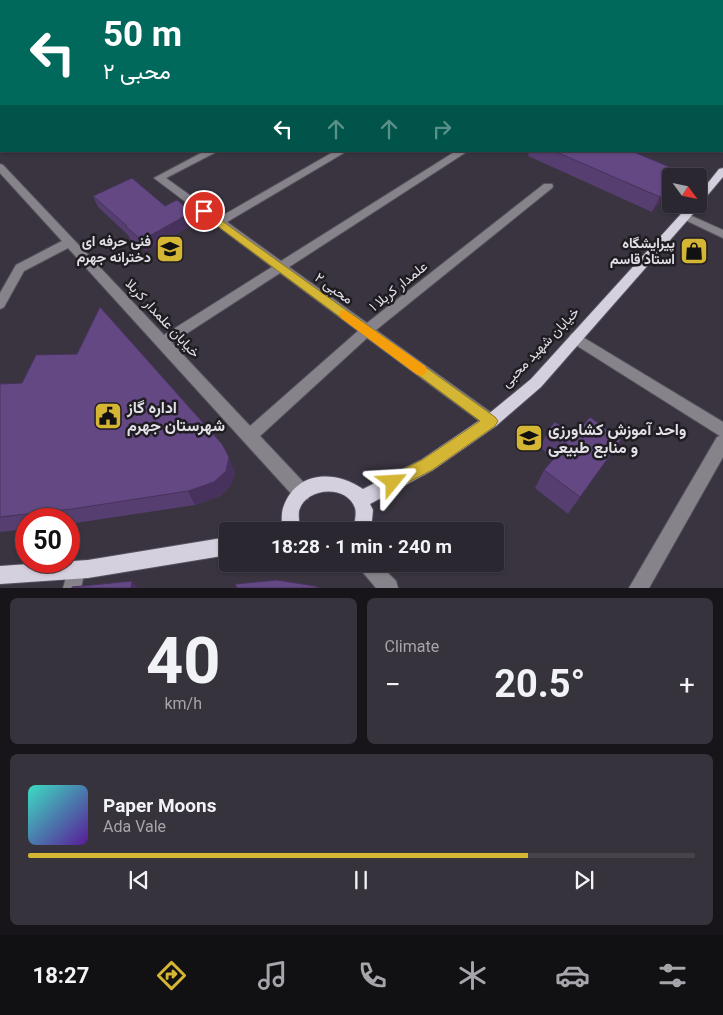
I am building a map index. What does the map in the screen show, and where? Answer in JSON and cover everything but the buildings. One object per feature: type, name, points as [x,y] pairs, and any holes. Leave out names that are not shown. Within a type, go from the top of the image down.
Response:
[{"type":"main road","points":[[708,189],[723,171]]},
{"type":"main road","name":"خیابان شهید محبی","points":[[360,500],[427,465],[491,421],[536,383],[688,213]]},
{"type":"main road","points":[[291,522],[291,512],[295,502],[302,493],[312,486],[333,482],[348,488],[360,500],[364,511],[363,522]]},
{"type":"main road","points":[[0,575],[74,579],[219,548]]},
{"type":"street","name":"محبی ۲","points":[[211,152],[159,178],[491,421]]},
{"type":"street","points":[[219,222],[340,152]]},
{"type":"street","points":[[163,342],[461,152]]},
{"type":"street","name":"خیابان علمدار کربلا","points":[[0,167],[302,493]]},
{"type":"street","name":"علمدار کربلا ۱","points":[[250,435],[367,330],[548,186]]},
{"type":"street","points":[[685,216],[723,234]]},
{"type":"street","points":[[0,304],[20,268],[70,242]]},
{"type":"street","points":[[576,338],[723,430]]},
{"type":"street","points":[[638,588],[723,442]]},
{"type":"street","points":[[374,572],[389,588]]},
{"type":"slow traffic","points":[[345,315],[421,370]]},
{"type":"place","name":"فنی حرفه ای دخترانه جهرم","points":[[170,249]]},
{"type":"place","name":"پیرایشگاه استاد قاسم","points":[[694,251]]},
{"type":"place","name":"اداره گاز شهرستان جهرم","points":[[108,416]]},
{"type":"place","name":"واحد آموزش کشاورزی و منابع طبیعی","points":[[529,438]]},
{"type":"route","points":[[204,211],[491,421],[427,465],[393,482]]}]
